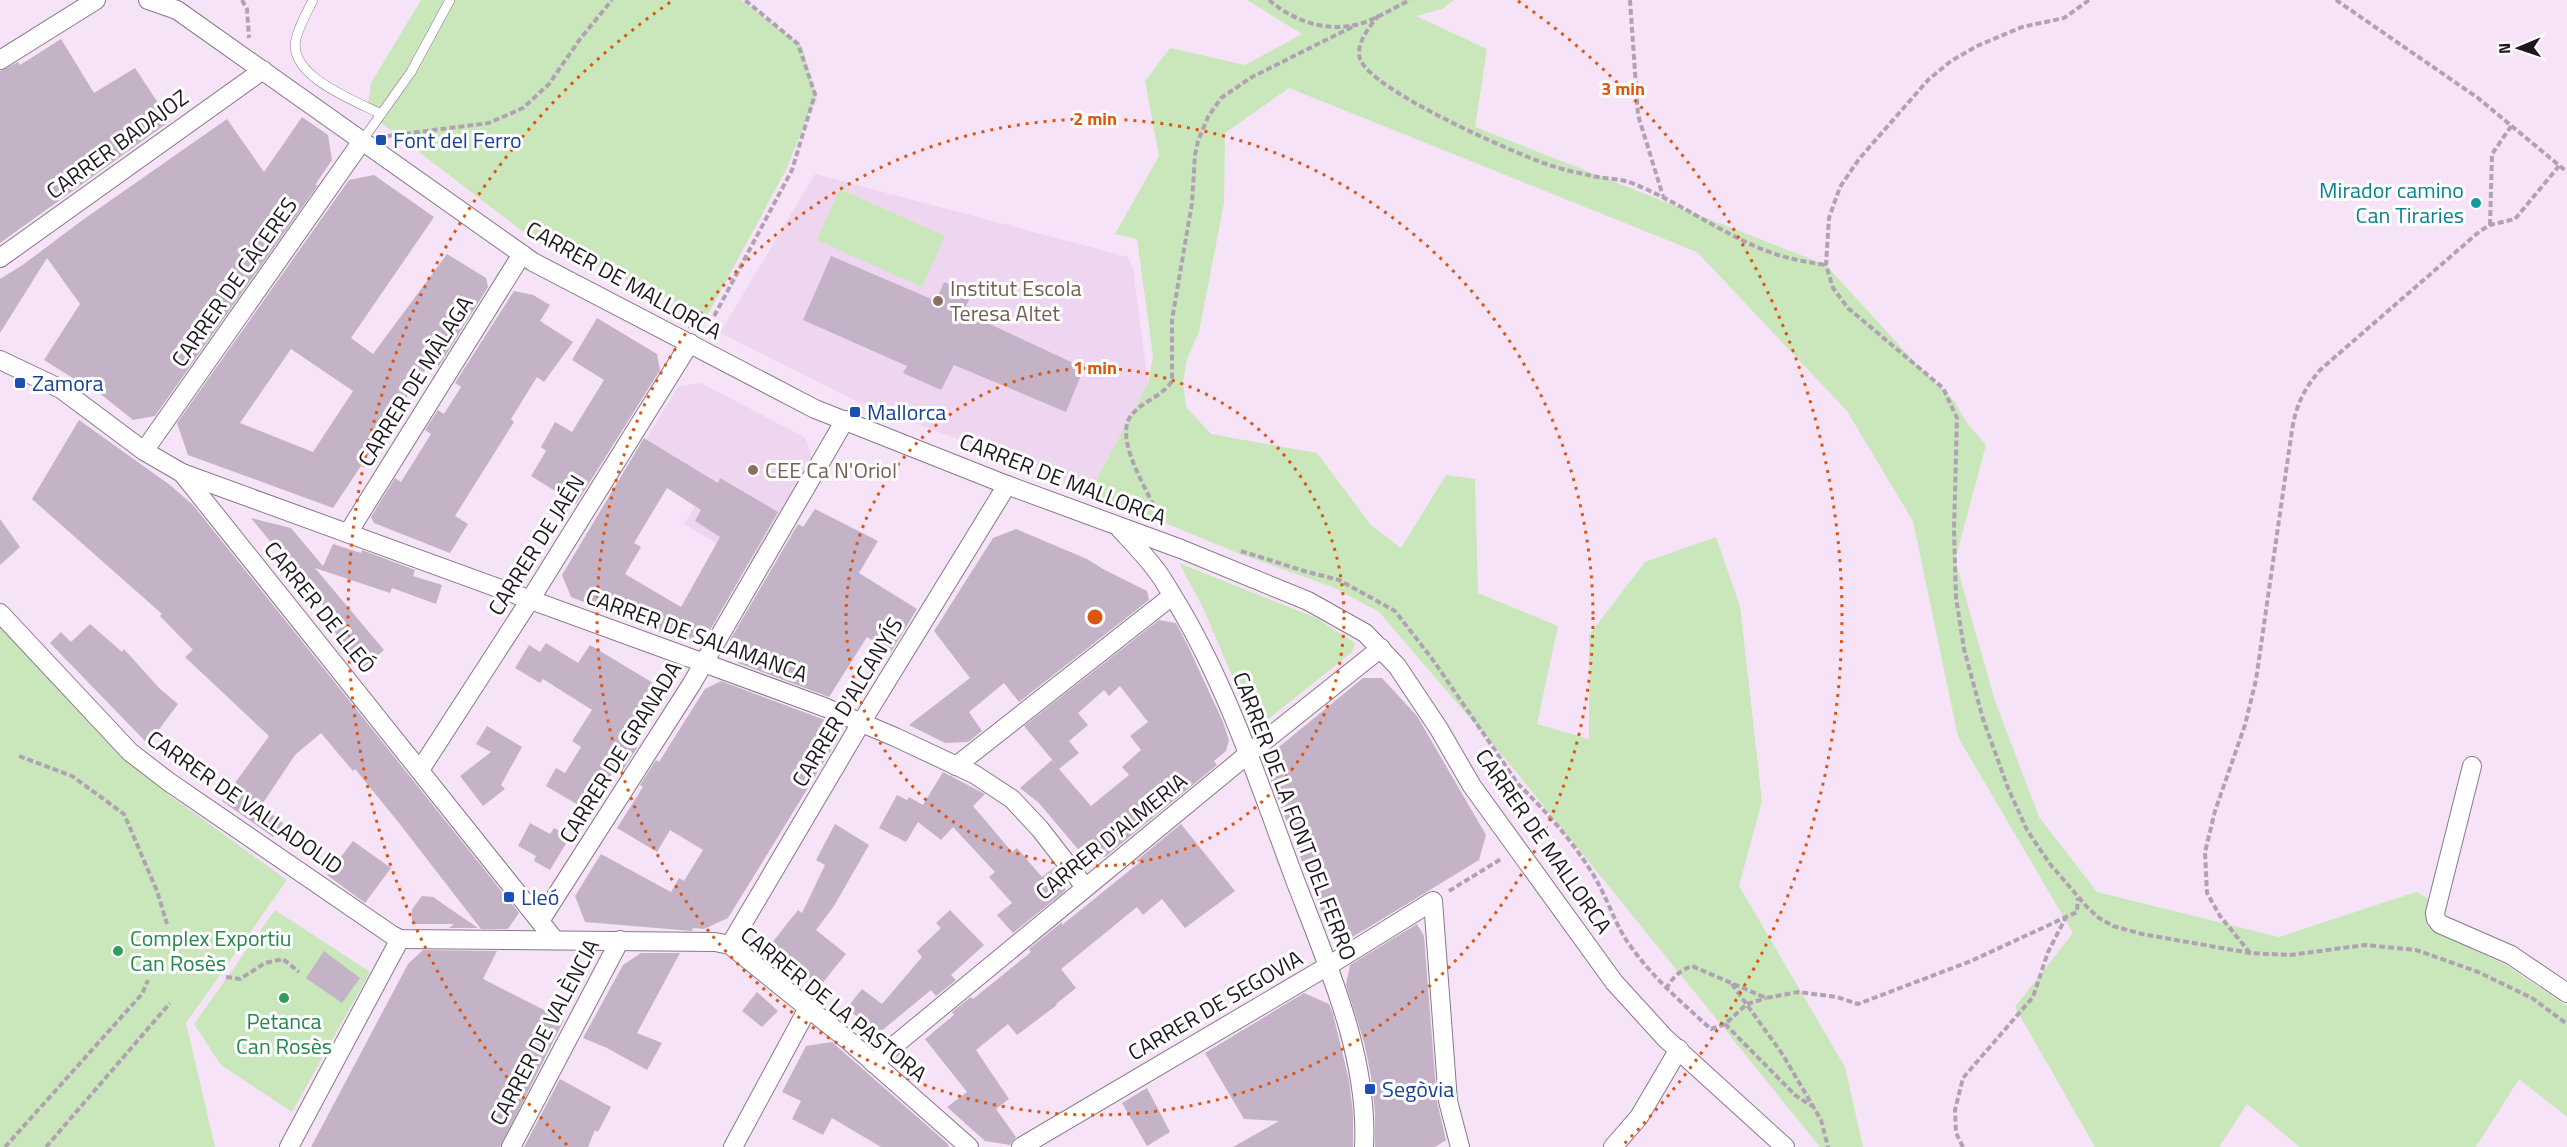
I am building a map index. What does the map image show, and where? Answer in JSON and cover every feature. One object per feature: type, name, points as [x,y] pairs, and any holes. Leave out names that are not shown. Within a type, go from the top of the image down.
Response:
[{"type":"street","points":[[0,60],[96,0]]},
{"type":"street","name":"CARRER DE MALLORCA","points":[[148,0],[177,10],[522,254],[690,344],[815,409],[1181,549],[1308,601],[1365,633],[1397,666],[1439,729],[1472,786],[1614,982],[1679,1049],[1785,1147]]},
{"type":"street","name":"CARRER BADAJOZ","points":[[0,258],[263,70]]},
{"type":"street","name":"CARRER DE CÀCERES","points":[[144,451],[362,141]]},
{"type":"street","name":"CARRER DE MÀLAGA","points":[[348,533],[522,254]]},
{"type":"street","name":"CARRER DE JAÉN","points":[[420,770],[530,600],[690,344]]},
{"type":"street","name":"CARRER DE LLEÓ","points":[[0,360],[61,389],[144,451],[182,473],[554,939]]},
{"type":"street","name":"CARRER DE GRANADA","points":[[540,921],[705,663],[845,420]]},
{"type":"street","name":"CARRER DE SALAMANCA","points":[[182,473],[705,663],[861,723],[974,774],[1012,799],[1040,829],[1085,887]]},
{"type":"street","name":"CARRER D'ALCANYÍS","points":[[730,945],[861,723],[1007,484]]},
{"type":"street","points":[[212,510],[227,500],[250,497]]},
{"type":"street","name":"CARRER DE LA FONT DEL FERRO","points":[[1119,527],[1157,571],[1172,596],[1212,668],[1248,754],[1328,966],[1350,1037],[1366,1123],[1364,1147]]},
{"type":"street","points":[[956,766],[1172,596]]},
{"type":"street","name":"CARRER DE VALLADOLID","points":[[0,613],[130,752],[169,782],[400,939]]},
{"type":"street","name":"CARRER D'ALMERIA","points":[[873,1063],[1085,887],[1381,648]]},
{"type":"street","points":[[2472,766],[2435,913],[2436,919],[2440,924],[2511,955],[2567,993]]},
{"type":"street","points":[[1433,901],[1448,1101],[1460,1147]]},
{"type":"street","name":"CARRER DE SEGOVIA","points":[[1020,1147],[1328,966],[1433,901]]},
{"type":"street","points":[[289,1147],[400,939]]},
{"type":"street","name":"CARRER DE LA PASTORA","points":[[400,939],[620,940],[715,942],[730,945],[808,1008],[969,1147]]},
{"type":"street","name":"CARRER DE VALÈNCIA","points":[[511,1147],[620,940]]},
{"type":"street","points":[[733,1147],[808,1008]]},
{"type":"street","points":[[1613,1147],[1639,1116],[1679,1049]]},
{"type":"lane","points":[[313,0],[296,40],[296,51],[303,65],[315,80],[381,114]]},
{"type":"lane","points":[[362,141],[411,72],[450,0]]},
{"type":"path","points":[[242,0],[247,9],[249,39],[242,55]]},
{"type":"path","points":[[385,136],[489,123],[523,108],[549,84],[580,39],[612,0]]},
{"type":"path","points":[[710,324],[792,170],[815,94],[798,44],[745,0]]},
{"type":"path","points":[[1269,0],[1304,22],[1331,27],[1356,25]]},
{"type":"path","points":[[1162,523],[1131,456],[1127,427],[1130,418],[1172,381],[1172,320],[1192,203],[1198,141],[1215,105],[1230,91],[1252,77],[1410,0]]},
{"type":"path","points":[[1630,0],[1638,115],[1663,196]]},
{"type":"path","points":[[2089,0],[2064,18],[2022,27],[1977,46],[1951,61],[1928,80],[1859,159],[1839,187],[1829,218],[1826,265],[1833,288],[1848,308],[1943,388],[1957,418],[1954,540],[1956,598],[1964,649],[1983,719],[2008,788],[2027,830],[2050,864],[2079,897],[2099,918],[2113,926],[2142,934],[2250,953],[2290,955],[2365,945],[2416,950],[2478,972],[2532,998],[2567,1024]]},
{"type":"path","points":[[2336,0],[2429,62],[2512,125],[2567,172]]},
{"type":"path","points":[[1380,15],[1370,26],[1360,46],[1360,59],[1372,75],[1453,124],[1548,165],[1582,174],[1630,182],[1663,196],[1763,249],[1800,261],[1826,265]]},
{"type":"path","points":[[2490,225],[2492,154],[2512,125]]},
{"type":"path","points":[[2250,953],[2220,916],[2207,893],[2205,852],[2215,811],[2245,725],[2256,680],[2299,401],[2304,390],[2320,370],[2380,321],[2480,231],[2490,225],[2515,219],[2559,166]]},
{"type":"path","points":[[1234,548],[1339,580],[1395,611],[1433,660],[1518,784],[1536,801],[1598,881],[1628,942],[1666,989],[1712,1029],[1725,1024],[1730,1017],[1747,1004],[1798,992],[1837,997],[1858,1004],[1971,961],[2077,912],[2079,897]]},
{"type":"path","points":[[19,756],[72,776],[124,814],[157,891],[166,924]]},
{"type":"path","points":[[1433,901],[1493,865]]},
{"type":"path","points":[[1963,1147],[1956,1132],[1955,1110],[1963,1078],[2033,997],[2048,952],[2066,917]]},
{"type":"path","points":[[226,977],[240,979],[265,963],[283,959],[299,972]]},
{"type":"path","points":[[1666,989],[1672,979],[1684,968],[1692,966],[1766,998]]},
{"type":"path","points":[[5,1147],[142,994],[148,980]]},
{"type":"path","points":[[1732,983],[1783,1055],[1821,1119],[1828,1147]]},
{"type":"path","points":[[46,1147],[170,1003]]},
{"type":"path","points":[[1725,1024],[1795,1095],[1814,1108]]},
{"type":"shaded area","name":"Institut Escola Teresa Altet","points":[[815,174],[1128,257],[1133,269],[1148,383],[1090,492],[1009,458],[858,402],[720,333]]},
{"type":"shaded area","name":"CEE Ca N'Oriol","points":[[701,383],[806,438],[813,462],[751,564],[684,524],[712,479],[646,439],[679,386]]},
{"type":"green space","points":[[421,0],[741,0],[802,46],[817,100],[810,110],[786,170],[707,316],[530,237],[367,112],[371,83]]},
{"type":"green space","points":[[1247,0],[1454,0],[1442,9],[1416,16],[1487,49],[1475,127],[1826,265],[1917,365],[1954,401],[1967,423],[1986,445],[1955,560],[1995,701],[2039,817],[2097,892],[2279,937],[2416,892],[2431,900],[2426,912],[2431,925],[2448,938],[2506,965],[2567,1006],[2567,1117],[2519,1079],[2476,1147],[2300,1147],[2247,1104],[2219,1147],[2095,1147],[2015,1007],[2073,933],[1958,737],[1913,521],[1847,411],[1697,252],[1289,88],[1225,133],[1224,203],[1199,332],[1187,359],[1183,382],[1186,407],[1211,434],[1317,453],[1371,525],[1401,548],[1446,475],[1475,479],[1478,593],[1558,626],[1537,724],[1589,739],[1589,635],[1645,562],[1716,537],[1740,606],[1762,801],[1739,886],[1845,1067],[1863,1147],[1820,1147],[1518,774],[1379,612],[1333,587],[1240,554],[1090,492],[1148,383],[1153,356],[1137,239],[1115,234],[1159,156],[1145,81],[1170,48],[1245,65],[1302,34]]},
{"type":"green space","points":[[840,189],[945,236],[922,287],[817,240]]},
{"type":"green space","points":[[1179,563],[1316,618],[1355,643],[1352,652],[1261,725],[1251,720],[1203,608]]},
{"type":"green space","name":"Complex Exportiu Can Rosès","points":[[0,627],[135,765],[169,795],[287,880],[186,1023],[215,1147],[0,1147]]},
{"type":"green space","name":"Petanca Can Rosès","points":[[275,910],[370,972],[292,1112],[221,1065],[194,1024]]},
{"type":"building","points":[[61,39],[94,93],[135,68],[170,121],[0,243],[0,71],[18,62],[20,65]]},
{"type":"building","points":[[302,117],[328,135],[332,160],[315,185],[318,185],[155,416],[133,420],[93,388],[92,390],[44,360],[80,304],[47,258],[0,333],[0,279],[227,119],[264,172]]},
{"type":"building","points":[[374,175],[434,217],[351,338],[373,354],[447,254],[486,278],[488,287],[439,366],[431,361],[333,508],[188,455],[177,423],[349,180]],"holes":[[[291,349],[353,391],[313,452],[240,423]]]},
{"type":"building","points":[[831,256],[936,301],[944,282],[971,294],[964,312],[1084,368],[1066,412],[954,365],[941,390],[903,373],[907,366],[803,320]]},
{"type":"building","points":[[514,291],[533,295],[550,305],[540,321],[573,342],[544,382],[537,377],[511,419],[514,422],[455,516],[468,524],[450,553],[374,523],[371,517],[395,478],[401,482],[431,434],[425,430],[438,410],[444,414],[461,387],[455,383]]},
{"type":"building","points":[[597,318],[657,354],[660,370],[576,504],[531,476],[546,451],[541,447],[555,422],[572,432],[604,380],[572,360]]},
{"type":"building","points":[[79,420],[170,485],[193,505],[519,913],[508,929],[481,929],[355,769],[353,771],[321,733],[295,755],[261,806],[283,823],[273,837],[222,801],[269,736],[185,657],[193,650],[160,616],[162,614],[32,499]]},
{"type":"building","points":[[644,438],[718,483],[720,478],[778,512],[709,632],[684,641],[571,597],[562,575]],"holes":[[[667,488],[701,510],[695,521],[720,537],[681,607],[625,574],[641,547],[634,543]]]},
{"type":"building","points":[[815,509],[878,541],[859,573],[917,609],[891,652],[867,637],[829,697],[738,663],[730,640],[798,524],[803,527]]},
{"type":"building","points":[[251,518],[291,528],[323,566],[333,544],[361,553],[362,550],[415,570],[413,576],[442,585],[436,604],[392,588],[390,593],[315,568],[384,650],[363,668],[324,619],[330,614]]},
{"type":"building","points":[[0,519],[20,547],[0,565]]},
{"type":"building","points":[[1016,529],[1087,559],[1147,591],[1149,600],[1019,702],[1004,683],[969,712],[982,731],[968,742],[945,743],[909,725],[970,678],[934,631],[993,538]]},
{"type":"building","points":[[1159,620],[1176,623],[1223,722],[1229,740],[1226,751],[1214,761],[1217,765],[1105,857],[1082,854],[1039,803],[1020,788],[1052,760],[1059,768],[1024,726]],"holes":[[[1120,686],[1148,722],[1130,736],[1141,750],[1122,767],[1129,775],[1091,806],[1059,769],[1079,753],[1069,741],[1088,725],[1078,713],[1104,690],[1109,696]]]},
{"type":"building","points":[[90,624],[122,652],[124,649],[160,689],[178,704],[148,744],[50,643],[61,632],[71,642]]},
{"type":"building","points":[[546,643],[578,663],[590,645],[653,683],[639,705],[645,708],[624,740],[637,748],[621,773],[615,768],[596,800],[592,798],[585,809],[546,786],[556,768],[565,773],[581,747],[572,741],[592,710],[543,679],[540,683],[515,668],[529,645],[540,652]]},
{"type":"building","points":[[1363,678],[1382,678],[1417,716],[1486,835],[1479,860],[1351,938],[1329,931],[1263,760]]},
{"type":"building","points":[[721,681],[833,723],[838,739],[728,918],[704,929],[693,928],[692,931],[585,922],[575,896],[601,854],[671,892],[679,878],[684,881],[703,850],[670,830],[657,852],[617,828],[643,787],[640,785],[656,760],[659,762],[705,689]]},
{"type":"building","points":[[487,726],[522,747],[501,785],[505,789],[483,806],[460,776],[491,752],[476,744]]},
{"type":"building","points":[[943,772],[985,794],[973,806],[1012,852],[1017,848],[1042,877],[1055,867],[1065,880],[1065,891],[1013,933],[997,915],[1012,903],[989,877],[995,872],[953,827],[941,840],[918,822],[906,842],[879,828],[897,795],[907,800],[909,797],[923,805]]},
{"type":"building","points":[[530,823],[550,834],[554,828],[570,837],[550,870],[534,861],[536,856],[518,846]]},
{"type":"building","points":[[835,824],[869,845],[834,906],[816,930],[846,954],[820,986],[787,960],[784,963],[767,949],[798,910],[802,913],[825,865],[816,860]]},
{"type":"building","points":[[1181,824],[1235,891],[1185,928],[1162,899],[1143,915],[1137,907],[1061,969],[1076,988],[1057,1005],[1017,1035],[1008,1024],[976,1050],[1009,1099],[996,1109],[1016,1137],[1010,1145],[985,1141],[947,1107],[967,1092],[925,1039],[954,1015],[952,1012],[971,997],[973,999],[1031,952],[1029,949],[1140,862],[1136,861]]},
{"type":"building","points":[[353,841],[391,868],[365,903],[327,875]]},
{"type":"building","points":[[422,896],[433,897],[478,928],[449,928],[454,924],[412,924],[412,909]]},
{"type":"building","points":[[950,910],[984,945],[951,975],[956,980],[936,996],[931,990],[880,1032],[846,1009],[862,989],[882,1004],[922,957],[917,951],[941,928],[936,923]]},
{"type":"building","points":[[1417,924],[1424,936],[1437,1102],[1446,1140],[1435,1147],[1375,1147],[1375,1112],[1371,1076],[1364,1042],[1346,985],[1350,965]]},
{"type":"building","points":[[423,950],[497,951],[483,979],[564,1020],[500,1147],[311,1147],[408,964]]},
{"type":"building","points":[[324,951],[360,978],[342,1003],[306,978]]},
{"type":"building","points":[[641,953],[680,953],[637,1033],[662,1043],[647,1070],[583,1038],[623,965]]},
{"type":"building","points":[[757,992],[778,1011],[762,1027],[742,1011]]},
{"type":"building","points":[[1304,993],[1329,1004],[1333,1014],[1349,1080],[1353,1114],[1353,1147],[1233,1147],[1279,1121],[1244,1119],[1205,1053]]},
{"type":"building","points":[[832,1042],[949,1147],[881,1147],[832,1118],[823,1135],[792,1119],[801,1101],[782,1092],[806,1046]]},
{"type":"building","points":[[560,1079],[611,1107],[598,1132],[595,1130],[588,1147],[524,1147]]},
{"type":"building","points":[[1147,1088],[1170,1132],[1147,1146],[1122,1103]]},
{"type":"place","name":"Font del Ferro","points":[[381,140]]},
{"type":"place","name":"Mirador camino Can Tiraries","points":[[2476,203]]},
{"type":"place","name":"Institut Escola Teresa Altet","points":[[938,301]]},
{"type":"place","name":"Zamora","points":[[20,383]]},
{"type":"place","name":"Mallorca","points":[[855,412]]},
{"type":"place","name":"CEE Ca N'Oriol","points":[[753,470]]},
{"type":"place","name":"Lleó","points":[[509,897]]},
{"type":"place","name":"Complex Exportiu Can Rosès","points":[[118,951]]},
{"type":"place","name":"Petanca Can Rosès","points":[[284,998]]},
{"type":"place","name":"Segòvia","points":[[1370,1089]]}]
